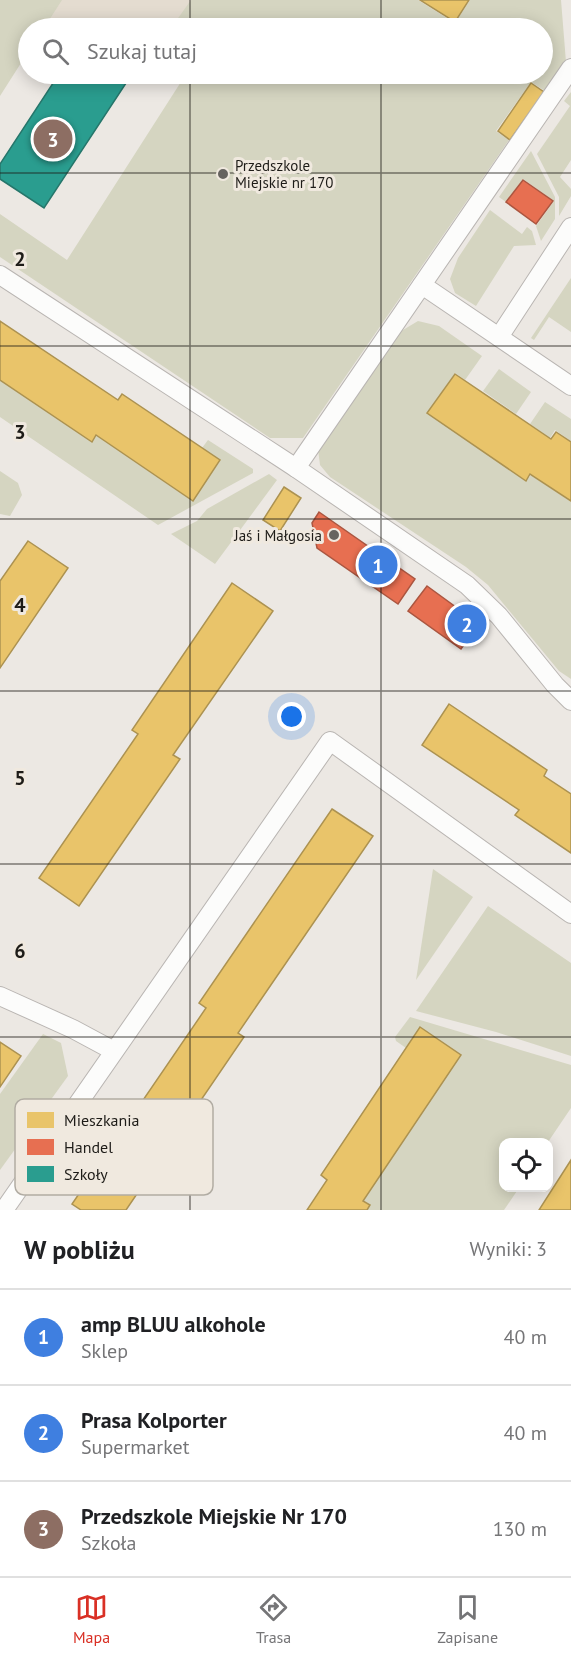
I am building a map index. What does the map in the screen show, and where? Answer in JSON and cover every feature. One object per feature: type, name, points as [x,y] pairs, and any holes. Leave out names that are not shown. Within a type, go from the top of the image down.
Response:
[{"type":"lane","points":[[296,468],[571,68]]},
{"type":"lane","points":[[499,337],[571,227]]},
{"type":"lane","points":[[0,275],[296,468],[467,585],[499,616],[555,685],[571,701]]},
{"type":"lane","points":[[422,285],[571,386]]},
{"type":"lane","points":[[81,1099],[330,741],[571,914]]},
{"type":"lane","points":[[0,996],[73,1029],[114,1051]]},
{"type":"lane","points":[[0,1208],[5,1210],[15,1195]]},
{"type":"shaded area","points":[[48,0],[302,0],[330,18],[36,18]]},
{"type":"green space","points":[[0,0],[62,0],[50,18],[18,18],[18,68],[0,96]]},
{"type":"green space","name":"Przedszkole Miejskie nr 170","points":[[191,0],[418,0],[447,18],[178,18]]},
{"type":"green space","name":"Przedszkole Miejskie nr 170","points":[[470,0],[561,0],[566,62],[553,80],[553,18],[458,18]]},
{"type":"green space","name":"Przedszkole Miejskie nr 170","points":[[180,84],[530,84],[496,131],[509,140],[303,438],[270,438],[0,257],[0,214],[67,260]]},
{"type":"green space","name":"Przedszkole Miejskie nr 170","points":[[534,84],[550,84],[545,91]]},
{"type":"green space","points":[[571,92],[571,160],[560,177],[571,189],[571,196],[559,216],[559,197],[537,154],[570,106],[564,101]]},
{"type":"green space","points":[[531,151],[555,197],[555,219],[541,241],[536,226],[554,201],[523,179],[506,202],[499,197]]},
{"type":"green space","points":[[490,210],[522,234],[527,227],[532,231],[536,245],[514,246],[476,306],[455,293],[450,279],[458,258]]},
{"type":"green space","points":[[571,278],[571,332],[549,317],[534,340],[531,338]]},
{"type":"green space","points":[[418,321],[439,326],[482,356],[465,380],[455,373],[427,413],[526,481],[531,475],[571,502],[571,679],[559,671],[488,585],[466,567],[330,477],[320,465],[318,449],[398,333]]},
{"type":"green space","points":[[499,369],[531,392],[516,414],[483,391]]},
{"type":"green space","points":[[0,380],[96,435],[192,501],[220,461],[202,448],[208,440],[253,469],[253,473],[158,525],[0,417]]},
{"type":"green space","points":[[545,402],[571,419],[571,441],[555,430],[550,438],[530,424]]},
{"type":"green space","points":[[0,471],[18,483],[22,495],[10,516],[0,514]]},
{"type":"green space","points":[[269,474],[277,480],[215,564],[171,534],[197,521],[207,509]]},
{"type":"green space","points":[[433,869],[473,897],[416,980]]},
{"type":"green space","points":[[488,906],[571,963],[571,1056],[496,1032],[416,1011]]},
{"type":"green space","points":[[410,1017],[571,1065],[571,1108],[551,1138],[499,1138],[499,1192],[516,1192],[504,1210],[367,1210],[370,1205],[363,1201],[461,1055],[421,1028],[406,1048],[396,1041],[395,1037]]},
{"type":"green space","points":[[43,1034],[61,1043],[68,1076],[51,1099],[15,1099],[15,1149],[0,1170],[0,1094]]},
{"type":"building: Mieszkania","points":[[420,0],[469,0],[458,18],[449,18]]},
{"type":"building: Mieszkania","points":[[530,84],[544,92],[510,140],[498,131]]},
{"type":"building: Mieszkania","points":[[0,321],[118,400],[122,394],[220,460],[193,501],[96,435],[92,442],[0,380]]},
{"type":"building: Mieszkania","points":[[455,374],[551,439],[556,432],[571,442],[571,501],[530,474],[526,481],[427,413]]},
{"type":"building: Mieszkania","points":[[284,487],[301,498],[280,531],[263,520]]},
{"type":"building: Mieszkania","points":[[28,541],[68,568],[0,668],[0,581]]},
{"type":"building: Mieszkania","points":[[232,583],[273,611],[173,755],[180,759],[79,906],[39,878],[138,734],[132,730]]},
{"type":"building: Mieszkania","points":[[449,704],[547,770],[544,776],[571,794],[571,853],[515,815],[519,810],[422,745]]},
{"type":"building: Mieszkania","points":[[332,809],[373,836],[238,1033],[244,1037],[202,1099],[144,1099],[206,1008],[199,1003]]},
{"type":"building: Mieszkania","points":[[420,1027],[461,1055],[363,1201],[370,1205],[367,1210],[307,1210],[327,1180],[321,1175]]},
{"type":"building: Mieszkania","points":[[0,1042],[21,1056],[0,1087]]},
{"type":"building: Mieszkania","points":[[571,1160],[571,1210],[539,1210],[551,1192],[553,1192],[553,1188]]},
{"type":"building: Mieszkania","points":[[78,1195],[136,1195],[126,1210],[81,1210],[72,1204]]},
{"type":"building: Handel","points":[[523,180],[553,201],[536,224],[506,202]]},
{"type":"building: Handel","points":[[319,512],[415,579],[398,604],[317,548],[312,523]]},
{"type":"building: Handel","points":[[427,586],[479,624],[461,649],[408,611]]},
{"type":"building: Szkoły","points":[[52,84],[125,84],[44,208],[0,179],[0,164]]},
{"type":"place","name":"Przedszkole Miejskie Nr 170","points":[[53,139]]},
{"type":"place","name":"Przedszkole Miejskie nr 170","points":[[223,174]]},
{"type":"place","name":"Jaś i Małgosia","points":[[334,535]]},
{"type":"place","name":"amp BLUU alkohole","points":[[378,565]]},
{"type":"place","name":"Prasa Kolporter","points":[[467,624]]}]
